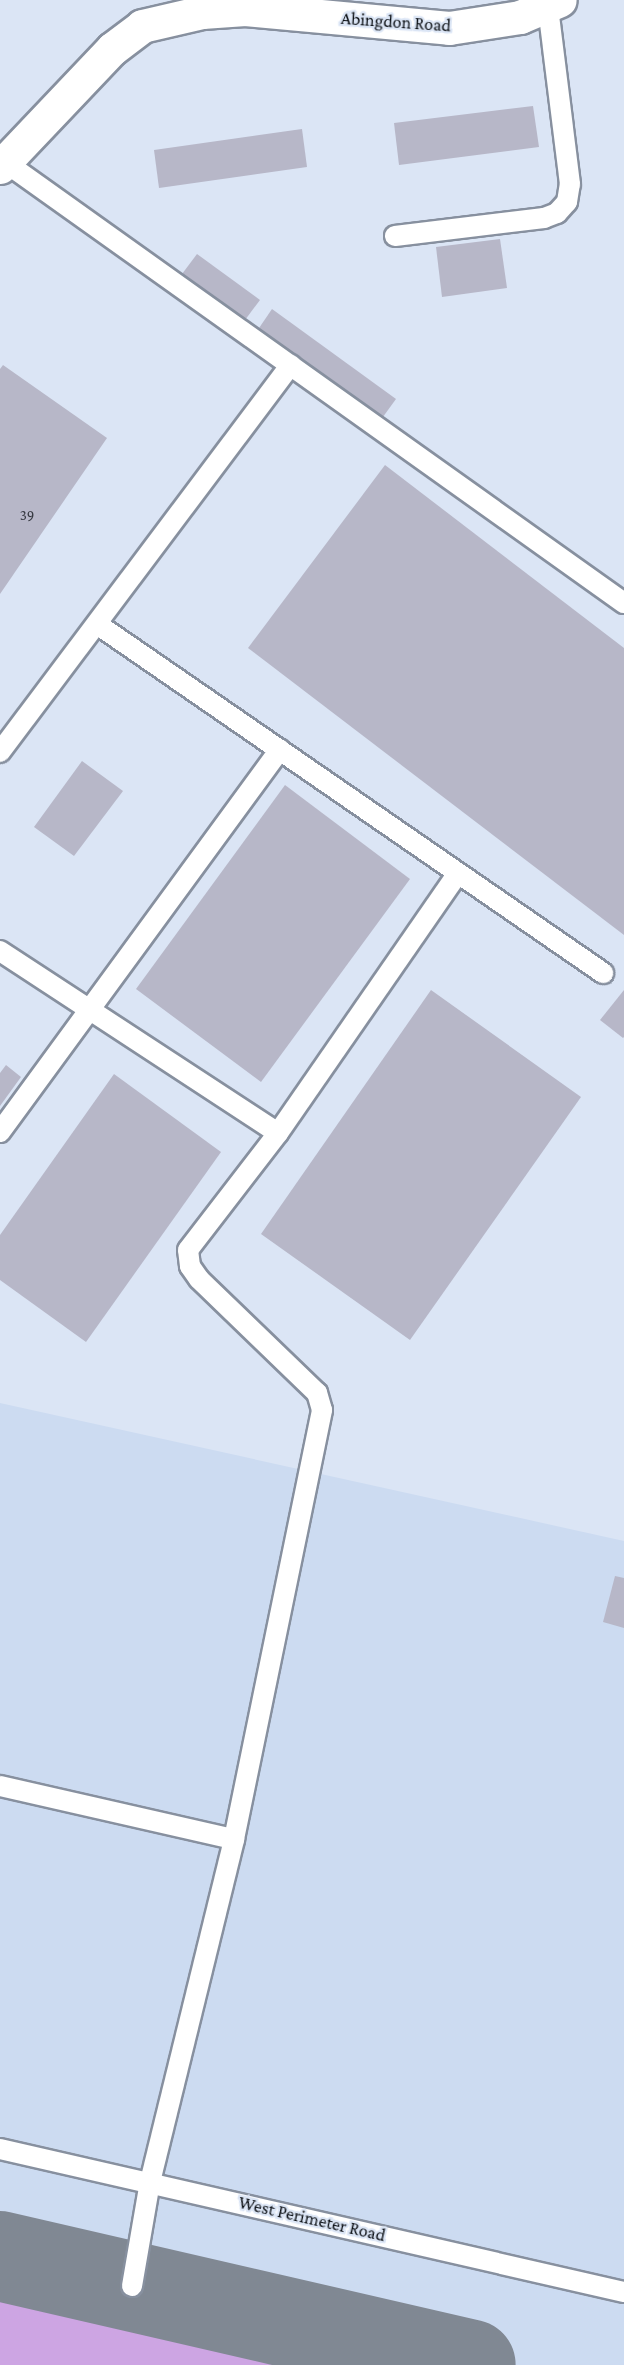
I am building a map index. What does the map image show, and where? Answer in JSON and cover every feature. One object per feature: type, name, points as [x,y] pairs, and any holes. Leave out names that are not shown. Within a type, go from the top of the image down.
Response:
[{"type":"street","name":"Abingdon Road","points":[[2,165],[112,49],[142,26],[202,6],[449,28],[497,23],[554,4]]},
{"type":"lane","points":[[395,236],[544,218],[556,213],[567,202],[570,184],[554,4]]},
{"type":"lane","points":[[2,165],[291,365],[624,603]]},
{"type":"lane","points":[[0,752],[291,365]]},
{"type":"lane","points":[[96,624],[603,973]]},
{"type":"lane","points":[[0,1132],[280,750]]},
{"type":"lane","points":[[132,2286],[150,2182],[234,1839],[322,1410],[317,1393],[199,1279],[190,1266],[188,1250],[278,1133],[458,873]]},
{"type":"lane","points":[[0,951],[278,1133]]},
{"type":"lane","points":[[0,1786],[234,1839]]},
{"type":"lane","name":"West Perimeter Road","points":[[0,2149],[624,2292]]},
{"type":"shaded area","points":[[0,1403],[624,1541],[624,2365],[0,2365]]},
{"type":"shaded area","points":[[0,2288],[335,2365],[0,2365]]},
{"type":"building","points":[[533,106],[539,147],[399,165],[394,123]]},
{"type":"building","points":[[302,129],[307,167],[159,188],[154,150]]},
{"type":"building","points":[[500,239],[507,288],[442,297],[436,247]]},
{"type":"building","points":[[197,254],[260,300],[245,320],[182,274]]},
{"type":"building","points":[[272,309],[396,399],[380,421],[257,331]]},
{"type":"building","points":[[3,365],[107,438],[0,594],[0,369]]},
{"type":"building","points":[[385,465],[624,648],[624,935],[248,648]]},
{"type":"building","points":[[82,761],[123,791],[74,856],[34,827]]},
{"type":"building","points":[[285,785],[410,879],[261,1082],[136,989]]},
{"type":"building","points":[[431,990],[581,1097],[410,1340],[261,1234]]},
{"type":"building","points":[[624,990],[624,1037],[623,1038],[600,1020]]},
{"type":"building","points":[[6,1065],[21,1077],[0,1106],[0,1073]]},
{"type":"building","points":[[114,1074],[221,1152],[86,1342],[0,1280],[0,1235]]},
{"type":"building","points":[[615,1576],[624,1578],[624,1628],[603,1622]]},
{"type":"taxiway","points":[[0,2256],[471,2365]]}]
